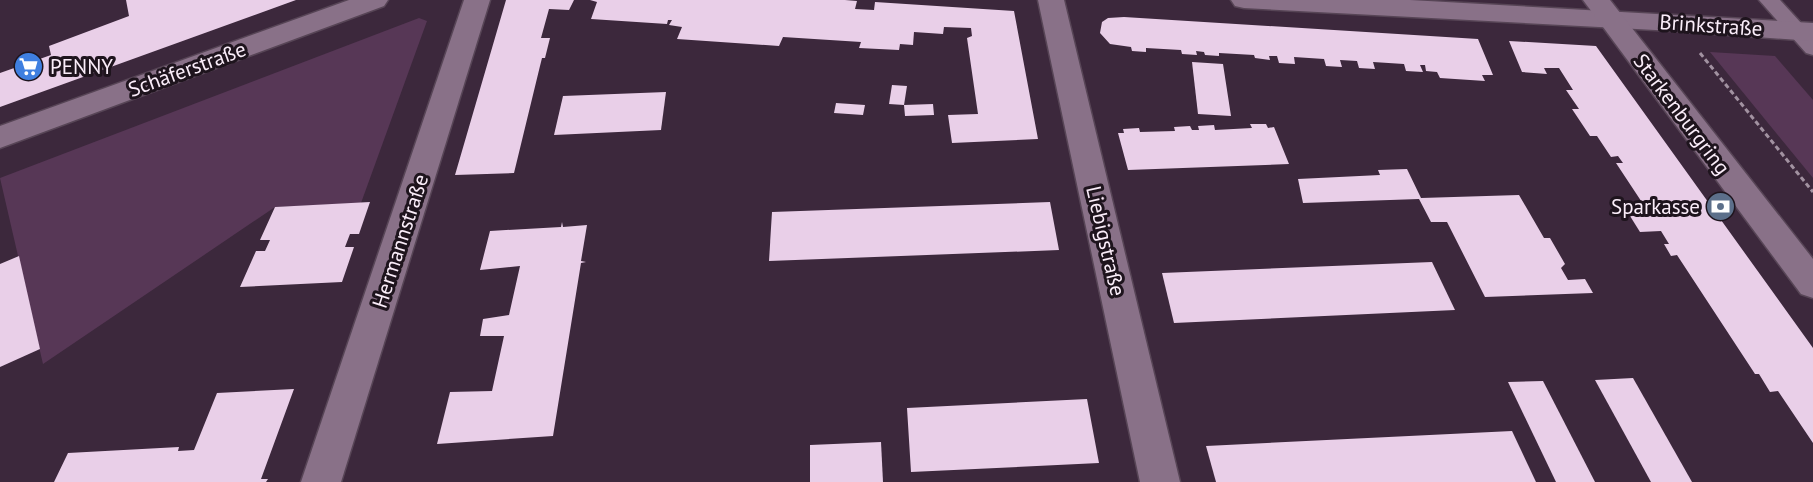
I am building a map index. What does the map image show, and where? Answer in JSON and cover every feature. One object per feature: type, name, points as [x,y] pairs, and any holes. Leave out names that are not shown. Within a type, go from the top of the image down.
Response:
[{"type":"street","name":"Schäferstraße","points":[[0,137],[375,0]]},
{"type":"street","name":"Hermannstraße","points":[[321,482],[477,0]]},
{"type":"street","name":"Liebigstraße","points":[[1051,0],[1160,482]]},
{"type":"street","name":"Brinkstraße","points":[[1244,0],[1602,9],[1808,37]]},
{"type":"street","name":"Starkenburgring","points":[[1602,9],[1813,284]]},
{"type":"lane","points":[[1769,0],[1808,37]]},
{"type":"path","points":[[1696,48],[1813,192]]},
{"type":"shaded area","points":[[419,18],[427,21],[361,203],[275,207],[43,364],[0,178]]},
{"type":"shaded area","points":[[1710,52],[1775,56],[1813,100],[1813,178]]},
{"type":"building","points":[[126,0],[296,0],[0,107],[0,73],[51,55],[49,46],[129,16]]},
{"type":"building","points":[[506,0],[574,0],[569,10],[549,9],[541,38],[550,38],[545,58],[542,58],[514,173],[455,175]]},
{"type":"building","points":[[590,0],[845,0],[857,1],[855,9],[874,10],[875,2],[1014,11],[1038,139],[952,143],[948,115],[978,114],[967,38],[972,36],[971,28],[944,27],[943,34],[914,32],[913,45],[900,44],[899,50],[859,48],[861,42],[783,37],[779,46],[677,39],[682,27],[669,25],[672,20],[668,20],[667,24],[591,19],[597,2]]},
{"type":"building","points":[[1124,17],[1478,39],[1493,75],[1482,75],[1485,81],[1440,78],[1437,72],[1426,71],[1425,65],[1420,65],[1423,72],[1406,71],[1404,64],[1373,62],[1375,69],[1359,68],[1357,61],[1340,60],[1342,67],[1326,66],[1324,59],[1294,57],[1295,64],[1279,63],[1277,56],[1269,56],[1270,60],[1255,58],[1254,55],[1219,53],[1219,56],[1205,55],[1204,52],[1196,51],[1197,55],[1182,54],[1181,50],[1146,48],[1146,52],[1132,51],[1131,47],[1110,44],[1100,33],[1102,22],[1108,18]]},
{"type":"building","points":[[1509,41],[1596,46],[1813,348],[1813,443],[1778,391],[1770,392],[1759,374],[1755,374],[1677,255],[1671,256],[1664,244],[1669,244],[1661,231],[1640,232],[1630,216],[1651,216],[1616,163],[1623,163],[1618,156],[1611,157],[1597,136],[1590,136],[1572,109],[1579,109],[1566,90],[1573,90],[1559,68],[1544,68],[1547,74],[1522,72]]},
{"type":"building","points":[[1192,62],[1223,64],[1231,116],[1198,114]]},
{"type":"building","points":[[892,85],[907,86],[904,105],[889,104]]},
{"type":"building","points":[[666,92],[661,130],[554,135],[563,96]]},
{"type":"building","points":[[836,103],[865,105],[863,115],[834,113]]},
{"type":"building","points":[[933,104],[934,115],[905,116],[904,105]]},
{"type":"building","points":[[1250,124],[1266,124],[1268,128],[1274,127],[1289,164],[1128,170],[1118,133],[1124,133],[1123,129],[1139,128],[1140,132],[1175,131],[1174,127],[1190,126],[1192,130],[1199,130],[1198,126],[1214,125],[1215,130],[1252,128]]},
{"type":"building","points":[[1407,169],[1421,198],[1519,195],[1544,238],[1550,238],[1565,264],[1561,268],[1568,280],[1585,279],[1593,293],[1485,297],[1447,222],[1431,222],[1419,199],[1303,203],[1298,179],[1380,175],[1378,170]]},
{"type":"building","points":[[370,202],[359,234],[350,234],[345,247],[354,247],[342,282],[240,287],[256,251],[265,251],[270,240],[260,240],[275,207]]},
{"type":"building","points":[[1050,202],[1059,250],[769,261],[772,212]]},
{"type":"building","points":[[562,222],[563,227],[587,225],[581,261],[586,262],[581,263],[553,436],[437,444],[450,392],[492,391],[504,336],[480,336],[483,319],[509,315],[520,266],[480,270],[490,231],[561,227]]},
{"type":"building","points":[[19,256],[40,349],[0,367],[0,264]]},
{"type":"building","points":[[1432,262],[1455,310],[1174,323],[1162,273]]},
{"type":"building","points":[[1633,378],[1692,482],[1651,482],[1595,380]]},
{"type":"building","points":[[1543,381],[1595,482],[1556,482],[1508,382]]},
{"type":"building","points":[[294,389],[261,479],[268,479],[266,482],[54,482],[68,453],[179,447],[178,451],[194,450],[217,393]]},
{"type":"building","points":[[1087,399],[1099,463],[911,472],[907,408]]},
{"type":"building","points":[[1512,431],[1536,482],[1216,482],[1206,446]]},
{"type":"building","points":[[881,442],[883,482],[810,482],[810,445]]},
{"type":"place","name":"PENNY","points":[[29,66]]},
{"type":"place","name":"Sparkasse","points":[[1721,206]]}]
